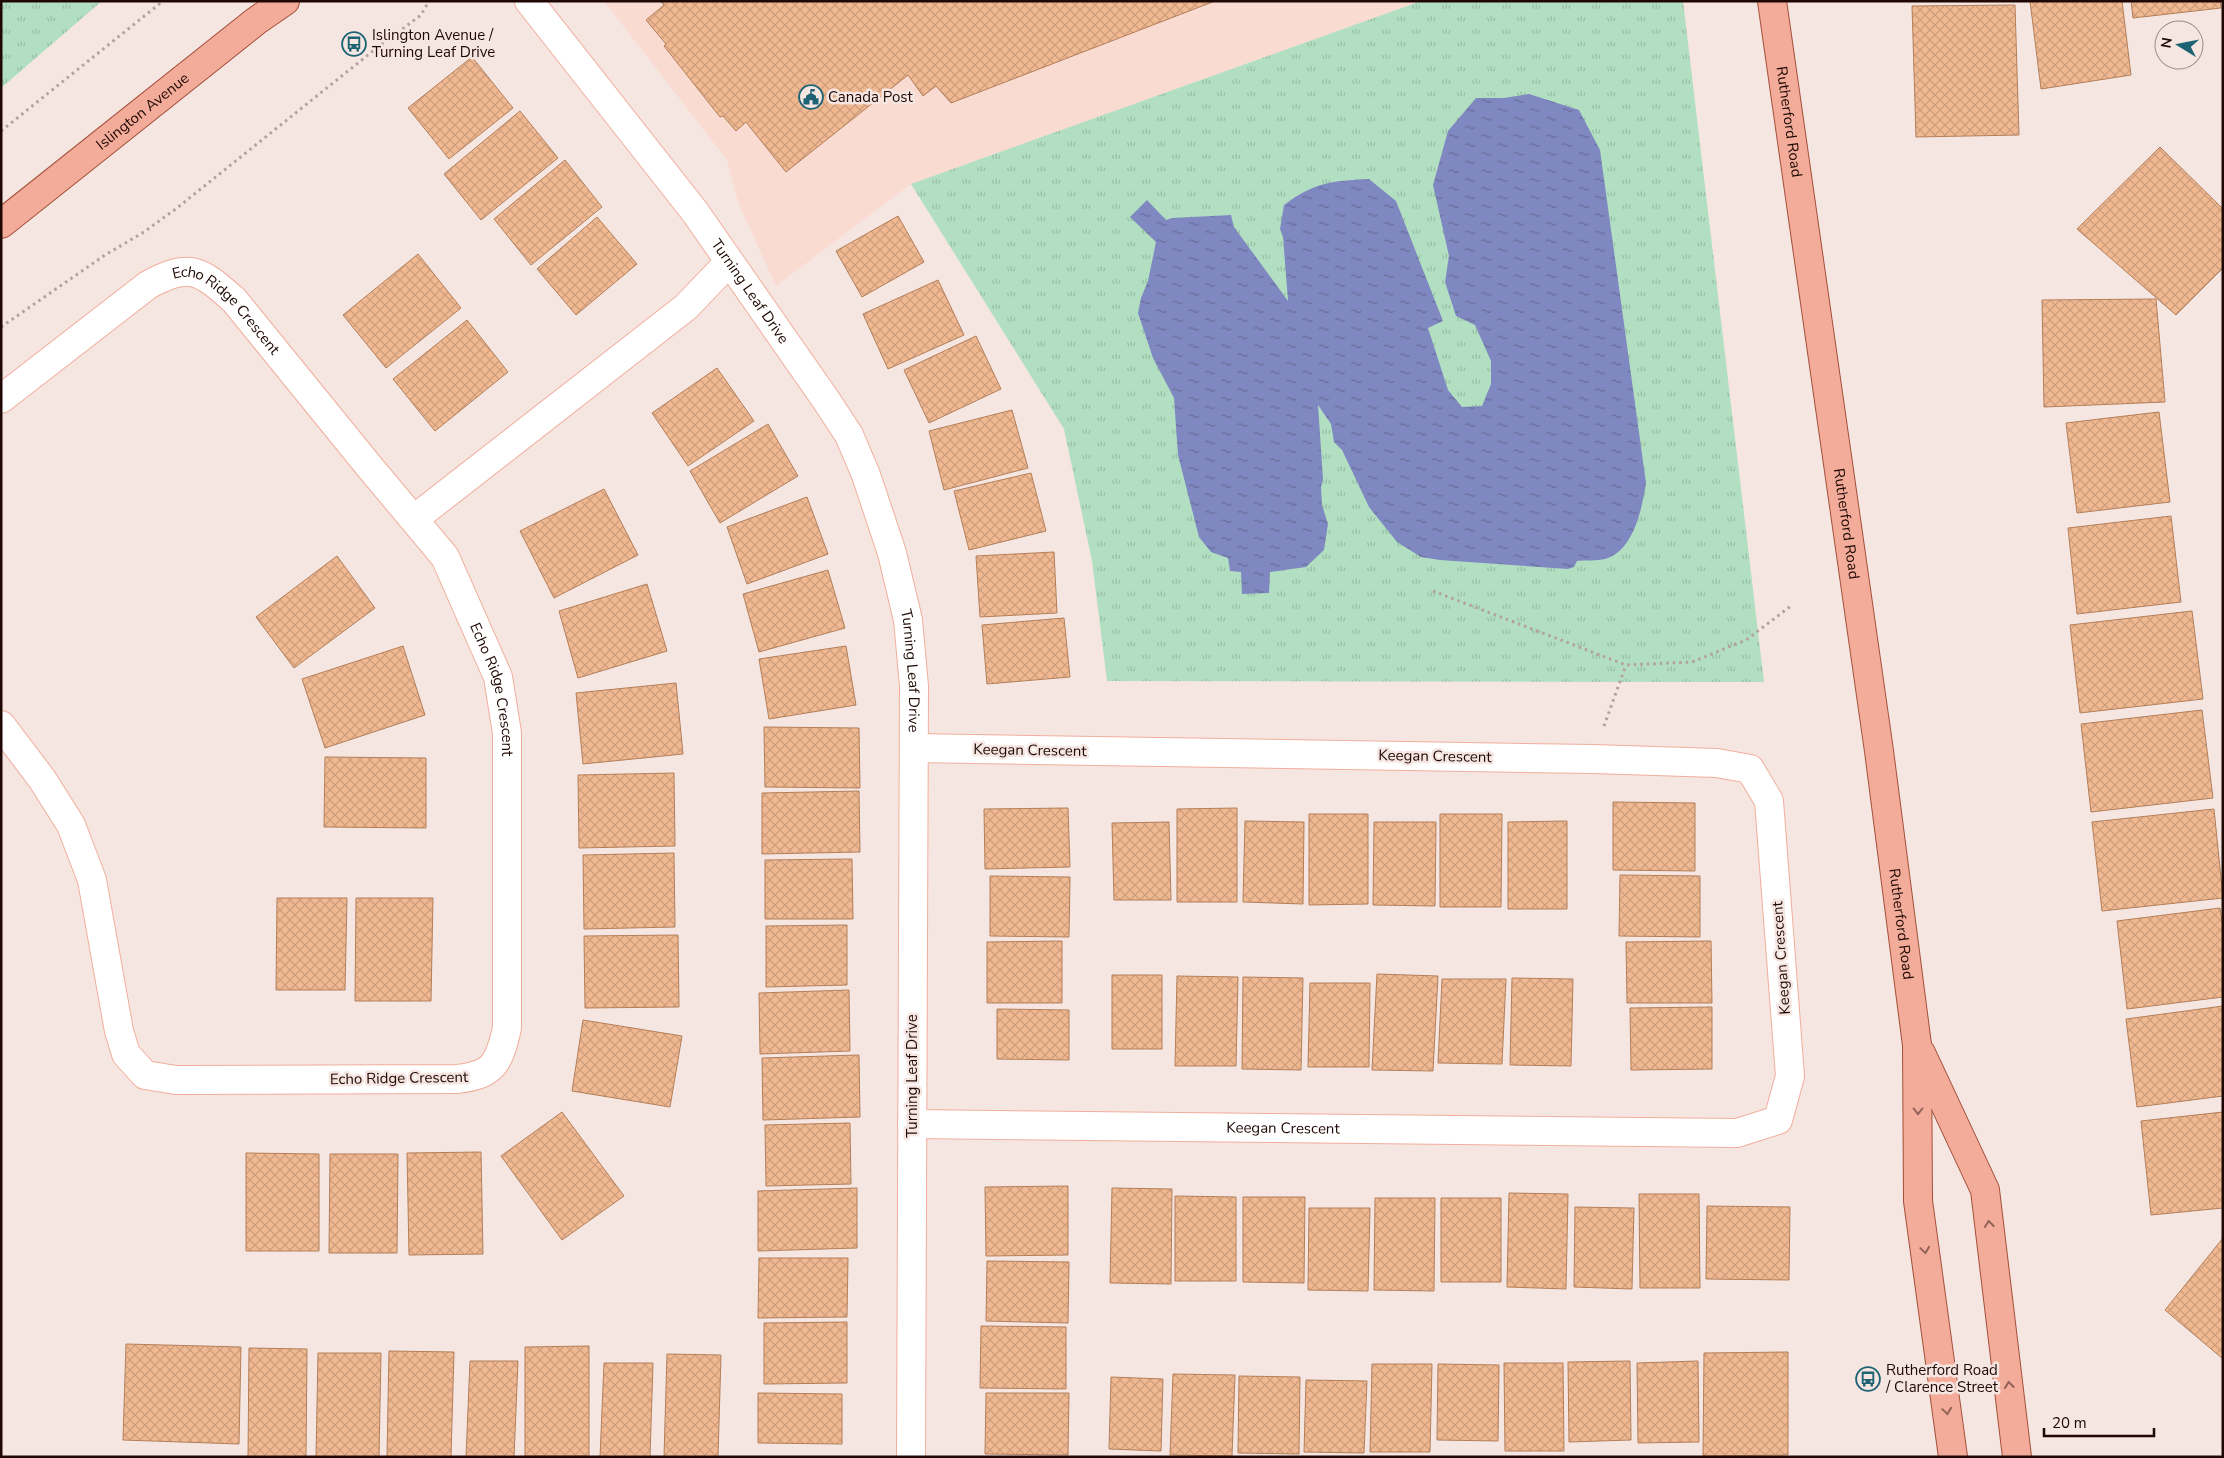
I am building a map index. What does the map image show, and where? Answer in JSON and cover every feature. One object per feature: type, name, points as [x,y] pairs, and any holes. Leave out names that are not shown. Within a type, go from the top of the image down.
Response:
[{"type":"main road","name":"Islington Avenue","points":[[1,224],[256,21],[285,1]]},
{"type":"main road","name":"Rutherford Road","points":[[1772,1],[1879,751],[1917,1045],[1918,1202],[1953,1457]]},
{"type":"main road","name":"Rutherford Road","points":[[1917,1045],[1985,1190],[2017,1457]]},
{"type":"street","name":"Turning Leaf Drive","points":[[529,1],[695,212],[826,400],[849,436],[866,475],[892,553],[908,620],[914,686],[911,1457]]},
{"type":"street","points":[[414,519],[686,307],[729,262]]},
{"type":"street","name":"Echo Ridge Crescent","points":[[1,400],[148,285],[170,273],[190,271],[211,280],[234,300],[446,556],[498,677],[506,733],[508,1028],[502,1050],[491,1069],[474,1077],[457,1079],[176,1080],[145,1075],[126,1054],[119,1031],[92,880],[71,825],[42,779],[1,725]]},
{"type":"street","name":"Keegan Crescent","points":[[912,1124],[1737,1133],[1778,1120],[1790,1076],[1769,801],[1750,769],[1717,763],[1593,759],[914,748]]},
{"type":"path","points":[[1,131],[163,1]]},
{"type":"path","points":[[1,327],[177,208],[421,15],[429,1]]},
{"type":"path","points":[[1433,591],[1626,666],[1692,662],[1746,640],[1791,606]]},
{"type":"path","points":[[1593,759],[1626,666]]},
{"type":"shaded area","points":[[604,1],[1421,1],[911,184],[776,286],[738,202],[727,160]]},
{"type":"green space","points":[[1,1],[102,1],[1,88]]},
{"type":"green space","points":[[1421,1],[1683,1],[1764,682],[1107,681],[1092,561],[1064,429],[911,184]]},
{"type":"water","points":[[1529,94],[1579,110],[1600,150],[1646,483],[1639,516],[1630,538],[1615,554],[1605,559],[1577,561],[1574,567],[1568,569],[1421,557],[1397,542],[1369,507],[1342,450],[1334,442],[1331,424],[1318,405],[1323,479],[1321,487],[1322,505],[1328,524],[1324,550],[1306,567],[1270,572],[1269,593],[1242,594],[1241,572],[1230,571],[1228,558],[1211,552],[1199,537],[1178,455],[1174,398],[1153,358],[1138,313],[1141,298],[1148,281],[1156,242],[1130,217],[1147,200],[1166,220],[1172,218],[1231,215],[1234,227],[1288,301],[1283,237],[1280,229],[1284,205],[1314,187],[1334,182],[1369,179],[1396,201],[1443,321],[1428,328],[1448,390],[1462,407],[1482,406],[1491,384],[1491,361],[1475,325],[1456,316],[1445,282],[1449,256],[1433,185],[1448,131],[1476,98],[1504,98]]},
{"type":"building","points":[[660,1],[1215,1],[951,103],[936,86],[923,96],[908,75],[786,172],[746,122],[736,131],[723,116],[720,117],[664,46],[666,44],[646,20],[664,5]]},
{"type":"building","points":[[2030,1],[2122,1],[2131,75],[2041,89]]},
{"type":"building","points":[[2131,1],[2220,1],[2221,8],[2133,18]]},
{"type":"building","points":[[2015,5],[2019,135],[1916,137],[1912,6]]},
{"type":"building","points":[[472,57],[513,108],[449,159],[408,108]]},
{"type":"building","points":[[520,111],[558,158],[481,220],[444,174]]},
{"type":"building","points":[[2160,147],[2223,209],[2223,268],[2176,315],[2077,229]]},
{"type":"building","points":[[565,160],[602,207],[531,265],[494,219]]},
{"type":"building","points":[[898,216],[924,262],[862,297],[836,251]]},
{"type":"building","points":[[597,217],[637,264],[576,315],[537,269]]},
{"type":"building","points":[[418,254],[461,308],[386,368],[343,315]]},
{"type":"building","points":[[938,280],[964,335],[888,369],[863,314]]},
{"type":"building","points":[[2156,299],[2165,402],[2044,407],[2042,300]]},
{"type":"building","points":[[467,320],[508,372],[435,431],[393,379]]},
{"type":"building","points":[[976,336],[1001,389],[929,423],[904,370]]},
{"type":"building","points":[[717,368],[754,421],[688,466],[652,413]]},
{"type":"building","points":[[1012,410],[1028,468],[944,490],[929,431]]},
{"type":"building","points":[[2159,412],[2170,502],[2077,513],[2066,423]]},
{"type":"building","points":[[768,424],[798,476],[720,523],[690,471]]},
{"type":"building","points":[[1031,473],[1046,531],[969,550],[954,491]]},
{"type":"building","points":[[604,489],[638,555],[554,598],[520,531]]},
{"type":"building","points":[[807,497],[828,554],[747,584],[727,527]]},
{"type":"building","points":[[2171,516],[2181,602],[2077,614],[2068,528]]},
{"type":"building","points":[[1054,552],[1057,613],[980,617],[976,556]]},
{"type":"building","points":[[337,556],[375,608],[294,668],[256,617]]},
{"type":"building","points":[[828,570],[845,628],[759,652],[743,594]]},
{"type":"building","points":[[647,584],[667,651],[578,678],[559,611]]},
{"type":"building","points":[[2192,611],[2203,699],[2080,713],[2070,625]]},
{"type":"building","points":[[1064,618],[1070,677],[987,684],[982,625]]},
{"type":"building","points":[[403,646],[425,715],[325,748],[302,679]]},
{"type":"building","points":[[846,646],[856,705],[769,719],[759,659]]},
{"type":"building","points":[[676,683],[683,754],[583,764],[576,693]]},
{"type":"building","points":[[2202,710],[2213,798],[2091,812],[2081,724]]},
{"type":"building","points":[[764,727],[859,728],[860,788],[765,787]]},
{"type":"building","points":[[325,757],[426,758],[426,828],[324,827]]},
{"type":"building","points":[[674,773],[675,846],[579,848],[578,775]]},
{"type":"building","points":[[859,791],[860,852],[762,854],[762,793]]},
{"type":"building","points":[[1613,802],[1695,803],[1695,871],[1613,870]]},
{"type":"building","points":[[1068,808],[1070,867],[985,869],[984,809]]},
{"type":"building","points":[[1237,808],[1237,902],[1177,902],[1177,809]]},
{"type":"building","points":[[2214,809],[2223,898],[2102,911],[2092,822]]},
{"type":"building","points":[[1309,814],[1368,814],[1368,904],[1309,905]]},
{"type":"building","points":[[1440,814],[1502,814],[1501,907],[1440,907]]},
{"type":"building","points":[[1245,821],[1304,822],[1303,904],[1243,902]]},
{"type":"building","points":[[1567,821],[1567,909],[1508,909],[1508,822]]},
{"type":"building","points":[[1169,822],[1171,900],[1114,900],[1112,823]]},
{"type":"building","points":[[1374,822],[1436,822],[1435,906],[1373,905]]},
{"type":"building","points":[[674,853],[675,927],[584,929],[583,855]]},
{"type":"building","points":[[852,859],[853,919],[765,919],[765,860]]},
{"type":"building","points":[[1620,875],[1700,876],[1700,937],[1619,936]]},
{"type":"building","points":[[990,876],[1070,877],[1069,937],[990,936]]},
{"type":"building","points":[[277,898],[347,898],[345,990],[276,990]]},
{"type":"building","points":[[356,898],[433,898],[431,1001],[355,1001]]},
{"type":"building","points":[[2220,908],[2223,928],[2223,997],[2127,1009],[2117,921]]},
{"type":"building","points":[[847,925],[847,985],[766,987],[766,926]]},
{"type":"building","points":[[678,935],[679,1007],[585,1008],[584,936]]},
{"type":"building","points":[[1062,941],[1062,1003],[987,1003],[987,942]]},
{"type":"building","points":[[1711,941],[1712,1003],[1627,1003],[1626,942]]},
{"type":"building","points":[[1377,974],[1438,976],[1433,1071],[1372,1070]]},
{"type":"building","points":[[1112,975],[1162,975],[1162,1049],[1112,1049]]},
{"type":"building","points":[[1177,976],[1238,977],[1236,1066],[1175,1066]]},
{"type":"building","points":[[1243,977],[1303,978],[1301,1070],[1242,1069]]},
{"type":"building","points":[[1512,978],[1573,979],[1571,1066],[1510,1065]]},
{"type":"building","points":[[1442,979],[1506,979],[1502,1064],[1438,1063]]},
{"type":"building","points":[[1310,983],[1370,983],[1369,1067],[1308,1067]]},
{"type":"building","points":[[849,990],[850,1051],[760,1054],[759,993]]},
{"type":"building","points":[[2223,1006],[2223,1096],[2137,1107],[2126,1019]]},
{"type":"building","points":[[1712,1007],[1712,1069],[1631,1070],[1630,1008]]},
{"type":"building","points":[[997,1009],[1069,1010],[1069,1060],[997,1059]]},
{"type":"building","points":[[583,1020],[682,1036],[670,1107],[572,1091]]},
{"type":"building","points":[[859,1055],[860,1117],[763,1120],[762,1058]]},
{"type":"building","points":[[562,1112],[624,1196],[562,1240],[501,1156]]},
{"type":"building","points":[[2223,1112],[2223,1208],[2151,1215],[2141,1121]]},
{"type":"building","points":[[850,1123],[851,1184],[766,1186],[765,1125]]},
{"type":"building","points":[[481,1152],[483,1254],[409,1255],[407,1153]]},
{"type":"building","points":[[246,1153],[319,1154],[319,1251],[246,1251]]},
{"type":"building","points":[[330,1154],[398,1154],[397,1253],[329,1253]]},
{"type":"building","points":[[1068,1186],[1068,1255],[986,1256],[985,1187]]},
{"type":"building","points":[[857,1188],[857,1248],[758,1251],[758,1191]]},
{"type":"building","points":[[1112,1188],[1172,1189],[1171,1284],[1110,1283]]},
{"type":"building","points":[[1509,1193],[1568,1194],[1566,1289],[1507,1287]]},
{"type":"building","points":[[1639,1194],[1699,1194],[1700,1288],[1640,1288]]},
{"type":"building","points":[[1175,1196],[1236,1197],[1236,1281],[1175,1281]]},
{"type":"building","points":[[1243,1197],[1305,1197],[1304,1283],[1243,1282]]},
{"type":"building","points":[[1375,1198],[1435,1198],[1434,1291],[1374,1290]]},
{"type":"building","points":[[1441,1198],[1501,1198],[1501,1282],[1441,1282]]},
{"type":"building","points":[[1707,1206],[1790,1207],[1789,1280],[1706,1279]]},
{"type":"building","points":[[1575,1207],[1634,1208],[1632,1289],[1574,1287]]},
{"type":"building","points":[[1309,1208],[1370,1208],[1368,1291],[1308,1290]]},
{"type":"building","points":[[2223,1238],[2223,1359],[2165,1310]]},
{"type":"building","points":[[759,1258],[848,1258],[847,1317],[758,1318]]},
{"type":"building","points":[[987,1261],[1069,1262],[1068,1323],[986,1321]]},
{"type":"building","points":[[847,1322],[847,1383],[764,1384],[764,1323]]},
{"type":"building","points":[[981,1326],[1066,1327],[1066,1389],[980,1388]]},
{"type":"building","points":[[126,1344],[241,1347],[239,1444],[123,1440]]},
{"type":"building","points":[[589,1346],[589,1456],[525,1456],[525,1347]]},
{"type":"building","points":[[249,1348],[307,1349],[306,1457],[248,1457]]},
{"type":"building","points":[[389,1351],[454,1352],[451,1457],[387,1457]]},
{"type":"building","points":[[1788,1352],[1788,1455],[1703,1456],[1704,1353]]},
{"type":"building","points":[[318,1353],[381,1353],[379,1457],[316,1457]]},
{"type":"building","points":[[667,1354],[721,1355],[718,1457],[664,1457]]},
{"type":"building","points":[[470,1361],[518,1361],[514,1457],[466,1457]]},
{"type":"building","points":[[1630,1361],[1631,1440],[1569,1442],[1568,1362]]},
{"type":"building","points":[[1698,1361],[1699,1442],[1638,1443],[1637,1363]]},
{"type":"building","points":[[604,1363],[653,1363],[650,1457],[600,1457]]},
{"type":"building","points":[[1504,1363],[1563,1363],[1564,1451],[1505,1451]]},
{"type":"building","points":[[1372,1364],[1432,1364],[1430,1452],[1370,1452]]},
{"type":"building","points":[[1438,1364],[1499,1365],[1498,1441],[1437,1440]]},
{"type":"building","points":[[1173,1374],[1235,1375],[1232,1456],[1170,1455]]},
{"type":"building","points":[[1239,1376],[1300,1377],[1299,1454],[1238,1453]]},
{"type":"building","points":[[1111,1377],[1163,1379],[1161,1451],[1109,1449]]},
{"type":"building","points":[[1306,1380],[1367,1381],[1364,1453],[1304,1452]]},
{"type":"building","points":[[758,1393],[842,1394],[842,1444],[758,1443]]},
{"type":"building","points":[[986,1393],[1069,1393],[1068,1455],[985,1454]]},
{"type":"place","name":"Islington Avenue / Turning Leaf Drive","points":[[354,44]]},
{"type":"place","name":"Canada Post","points":[[811,97]]},
{"type":"place","name":"Rutherford Road / Clarence Street","points":[[1868,1379]]}]
